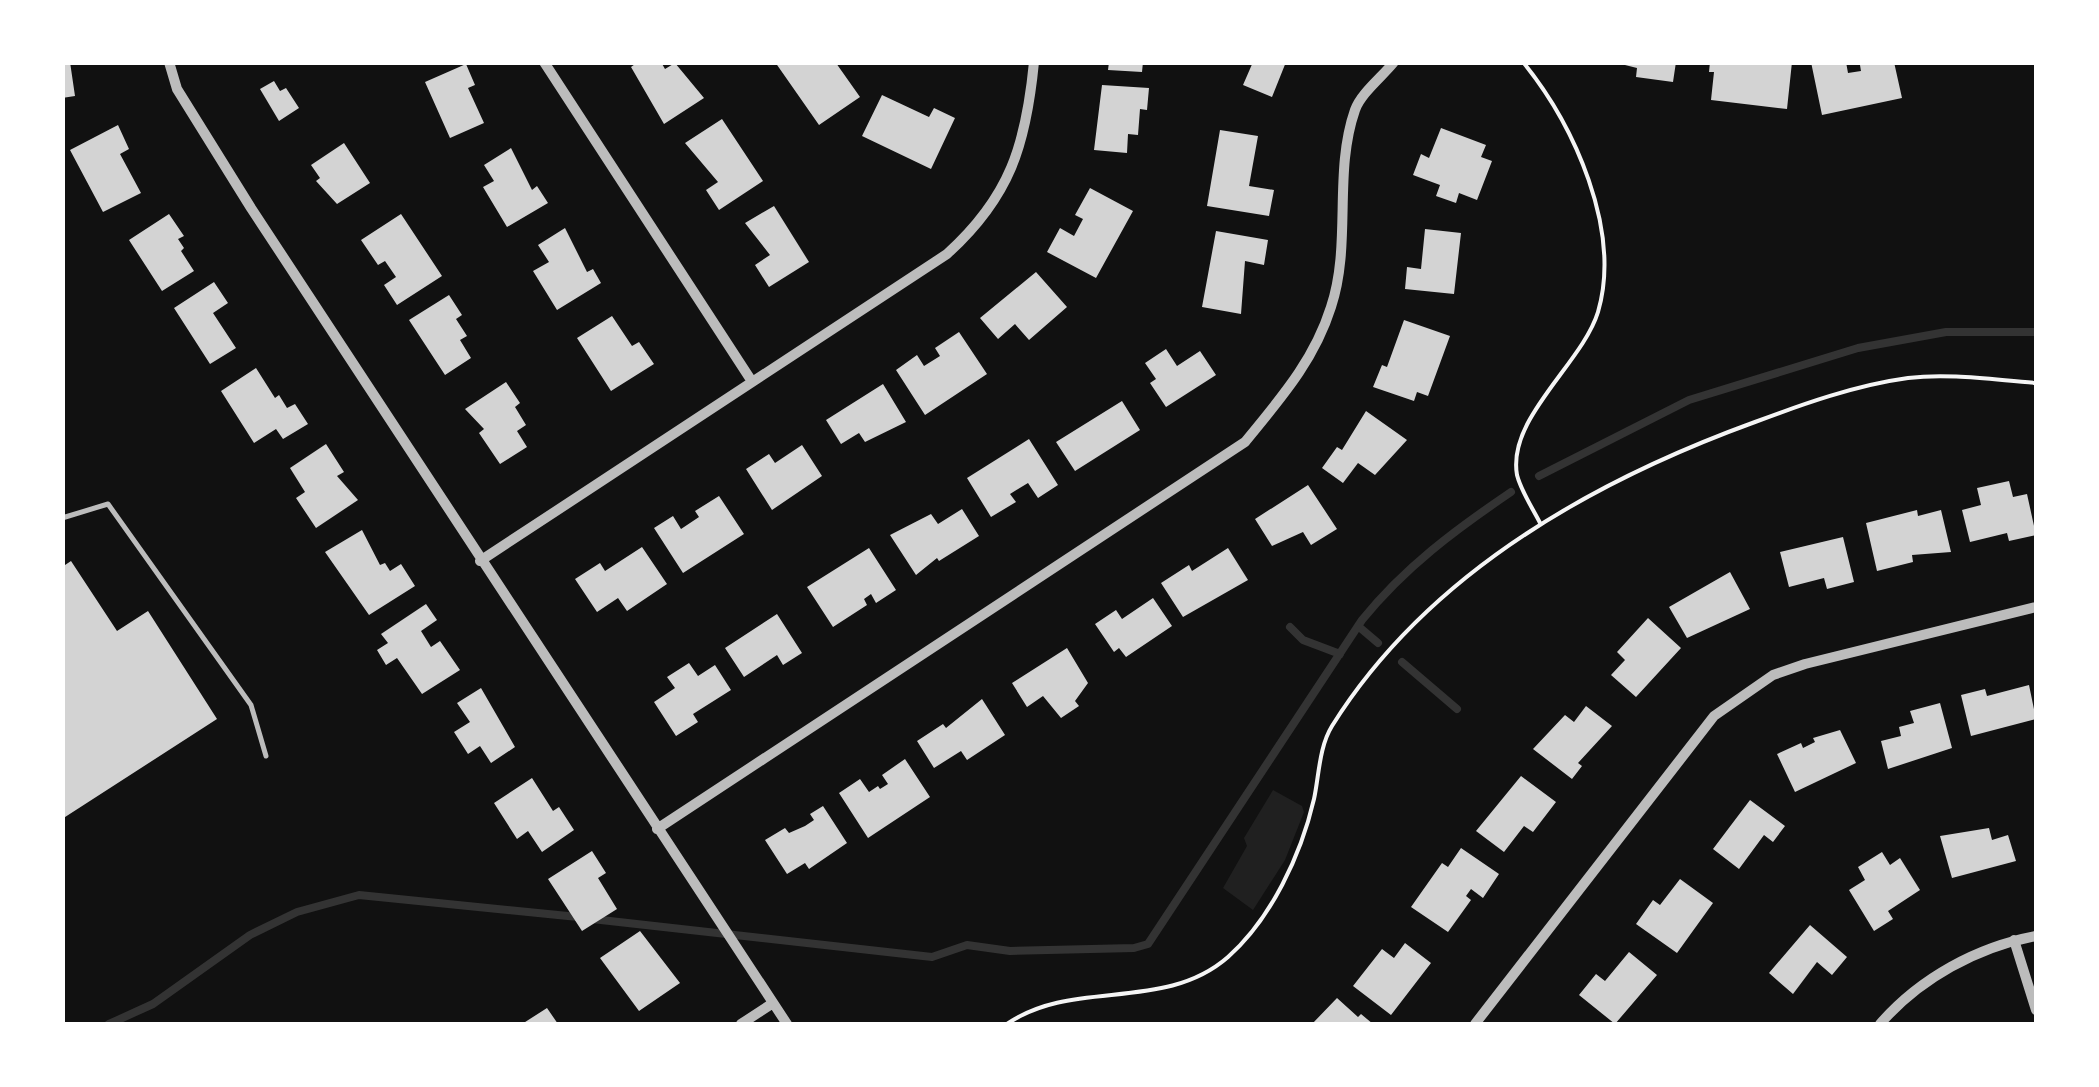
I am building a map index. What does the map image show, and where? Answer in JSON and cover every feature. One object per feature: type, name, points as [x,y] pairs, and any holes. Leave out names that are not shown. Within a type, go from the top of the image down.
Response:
[{"type":"street","points":[[169,62],[176,88],[195,122],[786,1024]]},
{"type":"street","points":[[544,62],[751,380]]},
{"type":"street","points":[[480,561],[751,380],[923,272],[968,235],[1011,175],[1030,101],[1034,62]]},
{"type":"street","points":[[658,829],[1246,442],[1305,369],[1332,305],[1342,232],[1343,178],[1356,107],[1394,62]]},
{"type":"street","points":[[1475,1024],[1684,749],[1741,693],[1773,675],[1805,664],[2036,606]]},
{"type":"street","points":[[1880,1024],[1923,984],[2014,940],[2036,936]]},
{"type":"street","points":[[2014,940],[2036,1010]]},
{"type":"street","points":[[740,1024],[772,1004]]},
{"type":"lane","points":[[62,518],[108,504],[250,705],[266,756]]},
{"type":"path","points":[[1523,62],[1545,90],[1564,126],[1595,205],[1606,261],[1598,314],[1518,447],[1518,474],[1540,523]]},
{"type":"path","points":[[1007,1024],[1064,1002],[1172,988],[1205,975],[1231,954],[1258,922],[1292,866],[1330,730],[1388,649],[1442,595],[1540,523],[1700,442],[1870,386],[1946,377],[2036,383]]},
{"type":"shaded area","points":[[1273,790],[1302,806],[1304,812],[1285,860],[1253,910],[1223,888],[1247,846],[1244,838]]},
{"type":"building","points":[[62,62],[70,62],[75,96],[62,98]]},
{"type":"building","points":[[638,62],[661,62],[665,69],[675,63],[704,98],[664,124],[631,67]]},
{"type":"building","points":[[775,62],[836,63],[860,97],[819,125]]},
{"type":"building","points":[[1109,62],[1143,62],[1142,72],[1108,70]]},
{"type":"building","points":[[1253,62],[1286,62],[1272,97],[1243,85]]},
{"type":"building","points":[[1613,62],[1676,62],[1673,82],[1636,77],[1637,68]]},
{"type":"building","points":[[1710,62],[1792,62],[1787,109],[1711,100],[1714,72],[1709,72]]},
{"type":"building","points":[[1811,62],[1846,62],[1848,73],[1861,71],[1860,65],[1894,62],[1902,98],[1822,115]]},
{"type":"building","points":[[466,64],[475,85],[468,88],[484,123],[450,138],[425,82]]},
{"type":"building","points":[[274,81],[280,91],[286,88],[299,108],[279,121],[260,89]]},
{"type":"building","points":[[1102,85],[1149,88],[1147,110],[1140,109],[1138,135],[1128,134],[1127,153],[1094,150]]},
{"type":"building","points":[[882,95],[929,117],[934,108],[955,118],[931,169],[862,136]]},
{"type":"building","points":[[722,119],[763,181],[719,210],[706,190],[718,182],[685,143]]},
{"type":"building","points":[[118,125],[129,149],[120,154],[141,193],[103,212],[70,150]]},
{"type":"building","points":[[1441,128],[1486,145],[1481,157],[1492,161],[1477,200],[1459,193],[1456,203],[1436,196],[1440,185],[1413,175],[1421,154],[1429,158]]},
{"type":"building","points":[[1220,130],[1258,136],[1249,186],[1274,190],[1269,216],[1207,206]]},
{"type":"building","points":[[344,143],[370,183],[337,204],[316,181],[320,178],[311,165]]},
{"type":"building","points":[[511,148],[532,190],[537,186],[548,203],[507,227],[483,187],[494,181],[484,165]]},
{"type":"building","points":[[1090,188],[1133,211],[1096,278],[1047,252],[1060,228],[1074,236],[1083,219],[1075,215]]},
{"type":"building","points":[[774,206],[809,262],[769,287],[755,265],[770,255],[745,223]]},
{"type":"building","points":[[169,214],[184,236],[178,239],[184,248],[181,251],[194,271],[162,291],[129,240]]},
{"type":"building","points":[[401,214],[442,276],[397,305],[384,285],[396,277],[385,261],[378,265],[361,240]]},
{"type":"building","points":[[565,228],[587,272],[593,269],[601,283],[557,310],[533,271],[549,262],[538,245]]},
{"type":"building","points":[[1425,229],[1461,233],[1454,294],[1405,289],[1407,267],[1421,269]]},
{"type":"building","points":[[1216,231],[1268,240],[1264,265],[1245,261],[1241,314],[1202,307]]},
{"type":"building","points":[[1036,272],[1067,307],[1029,340],[1015,324],[998,339],[980,318]]},
{"type":"building","points":[[214,282],[228,303],[213,313],[236,348],[210,364],[174,308]]},
{"type":"building","points":[[449,295],[462,315],[456,319],[467,336],[460,340],[471,358],[445,375],[409,320]]},
{"type":"building","points":[[612,316],[632,346],[639,342],[654,364],[611,391],[577,338]]},
{"type":"building","points":[[1404,320],[1450,336],[1428,396],[1417,392],[1414,401],[1373,387],[1382,365],[1387,367]]},
{"type":"building","points":[[959,332],[987,374],[925,415],[896,370],[917,355],[924,366],[940,356],[935,348]]},
{"type":"building","points":[[1166,349],[1177,366],[1200,351],[1216,375],[1166,407],[1150,383],[1156,379],[1145,363]]},
{"type":"building","points":[[256,368],[275,398],[279,395],[287,408],[295,404],[308,424],[283,439],[276,429],[254,443],[221,391]]},
{"type":"building","points":[[506,382],[520,403],[515,407],[526,425],[517,431],[527,447],[500,464],[479,433],[484,429],[465,409]]},
{"type":"building","points":[[883,384],[906,422],[865,442],[859,433],[841,444],[826,420]]},
{"type":"building","points":[[1122,401],[1140,430],[1075,471],[1056,442]]},
{"type":"building","points":[[1366,411],[1407,440],[1375,475],[1358,463],[1343,483],[1322,468],[1337,447],[1342,450]]},
{"type":"building","points":[[1029,439],[1058,485],[1038,498],[1028,483],[1010,494],[1016,502],[991,517],[967,478]]},
{"type":"building","points":[[326,444],[344,472],[337,476],[358,500],[316,528],[296,498],[305,492],[290,468]]},
{"type":"building","points":[[802,445],[822,476],[772,510],[746,469],[769,454],[775,463]]},
{"type":"building","points":[[2009,481],[2013,497],[2027,494],[2036,535],[2009,541],[2007,533],[1970,542],[1962,510],[1981,505],[1977,488]]},
{"type":"building","points":[[1308,485],[1337,529],[1311,545],[1303,532],[1272,546],[1255,519]]},
{"type":"building","points":[[719,496],[744,534],[683,573],[654,528],[673,516],[681,529],[699,517],[695,511]]},
{"type":"building","points":[[962,509],[979,536],[939,561],[937,558],[916,575],[890,535],[931,514],[938,524]]},
{"type":"building","points":[[1917,510],[1918,516],[1941,510],[1951,552],[1912,555],[1913,562],[1877,571],[1866,523]]},
{"type":"building","points":[[362,530],[380,565],[385,563],[390,571],[401,564],[415,586],[369,615],[325,552]]},
{"type":"building","points":[[1843,537],[1854,582],[1827,589],[1824,578],[1789,587],[1780,552]]},
{"type":"building","points":[[642,547],[667,584],[627,611],[618,598],[597,612],[575,579],[600,563],[605,571]]},
{"type":"building","points":[[869,548],[896,590],[876,603],[871,594],[864,599],[867,605],[833,627],[807,587]]},
{"type":"building","points":[[1228,548],[1248,580],[1183,617],[1161,583],[1189,565],[1192,571]]},
{"type":"building","points":[[71,561],[117,631],[148,611],[217,719],[62,819],[62,567]]},
{"type":"building","points":[[1730,572],[1750,609],[1687,638],[1669,607]]},
{"type":"building","points":[[1153,598],[1172,626],[1126,657],[1119,648],[1114,652],[1095,624],[1116,610],[1122,619]]},
{"type":"building","points":[[426,604],[437,620],[421,631],[431,647],[440,641],[460,670],[422,694],[397,658],[386,665],[377,650],[388,643],[381,634]]},
{"type":"building","points":[[777,614],[802,653],[783,665],[777,655],[744,677],[725,648]]},
{"type":"building","points":[[1648,618],[1681,648],[1636,697],[1611,675],[1625,660],[1617,652]]},
{"type":"building","points":[[1067,648],[1088,683],[1075,701],[1079,706],[1061,718],[1043,696],[1027,707],[1012,683]]},
{"type":"building","points":[[689,663],[698,676],[715,665],[731,690],[693,714],[698,722],[676,736],[654,702],[675,688],[667,677]]},
{"type":"building","points":[[2029,685],[2036,719],[1971,736],[1961,695],[1985,689],[1987,696]]},
{"type":"building","points":[[481,688],[515,747],[491,763],[480,746],[468,754],[454,732],[470,722],[457,703]]},
{"type":"building","points":[[982,699],[1005,735],[967,760],[961,751],[934,768],[917,741],[943,724],[946,728]]},
{"type":"building","points":[[1940,703],[1952,748],[1888,769],[1881,741],[1901,736],[1899,727],[1914,723],[1910,711]]},
{"type":"building","points":[[1586,706],[1612,726],[1578,763],[1582,766],[1572,779],[1533,749],[1565,715],[1574,722]]},
{"type":"building","points":[[1840,730],[1856,763],[1795,792],[1777,754],[1801,743],[1803,748],[1815,742],[1813,738]]},
{"type":"building","points":[[905,759],[930,797],[868,838],[839,793],[860,779],[869,792],[878,786],[880,789],[888,784],[882,775]]},
{"type":"building","points":[[1521,776],[1556,802],[1533,832],[1524,826],[1504,852],[1476,831]]},
{"type":"building","points":[[532,778],[553,811],[559,807],[574,830],[542,852],[528,831],[517,839],[494,803]]},
{"type":"building","points":[[1750,800],[1785,826],[1773,842],[1764,835],[1739,869],[1713,849]]},
{"type":"building","points":[[823,806],[847,843],[809,869],[805,863],[787,874],[765,840],[785,828],[789,833],[805,826],[814,820],[810,814]]},
{"type":"building","points":[[1989,828],[1992,840],[2008,835],[2016,861],[1952,878],[1940,836]]},
{"type":"building","points":[[1461,848],[1499,874],[1483,898],[1471,889],[1466,896],[1471,900],[1448,932],[1411,907],[1442,863],[1448,867]]},
{"type":"building","points":[[592,851],[606,873],[598,878],[617,909],[582,931],[548,879]]},
{"type":"building","points":[[1882,852],[1890,865],[1900,858],[1920,890],[1888,911],[1893,919],[1874,931],[1849,890],[1865,880],[1858,867]]},
{"type":"building","points":[[1680,879],[1713,903],[1677,953],[1636,924],[1653,900],[1660,905]]},
{"type":"building","points":[[1810,925],[1847,957],[1832,975],[1817,962],[1793,994],[1769,973]]},
{"type":"building","points":[[640,931],[680,983],[639,1011],[600,958]]},
{"type":"building","points":[[1405,943],[1431,963],[1391,1015],[1353,986],[1382,949],[1394,958]]},
{"type":"building","points":[[1629,952],[1657,975],[1615,1024],[1579,995],[1596,974],[1605,981]]},
{"type":"building","points":[[1337,998],[1358,1017],[1361,1014],[1373,1024],[1312,1024]]},
{"type":"building","points":[[547,1008],[558,1024],[522,1024]]},
{"type":"waterway","points":[[1539,476],[1689,400],[1858,348],[1946,332],[2036,332]]},
{"type":"waterway","points":[[592,919],[932,957],[967,945],[1010,951],[1134,948],[1148,944],[1362,620],[1432,550],[1511,492]]},
{"type":"waterway","points":[[1358,626],[1378,643]]},
{"type":"waterway","points":[[1290,627],[1303,640],[1340,654]]},
{"type":"waterway","points":[[1402,662],[1457,709]]},
{"type":"waterway","points":[[109,1024],[153,1004],[250,935],[297,912],[359,895],[578,917]]}]
